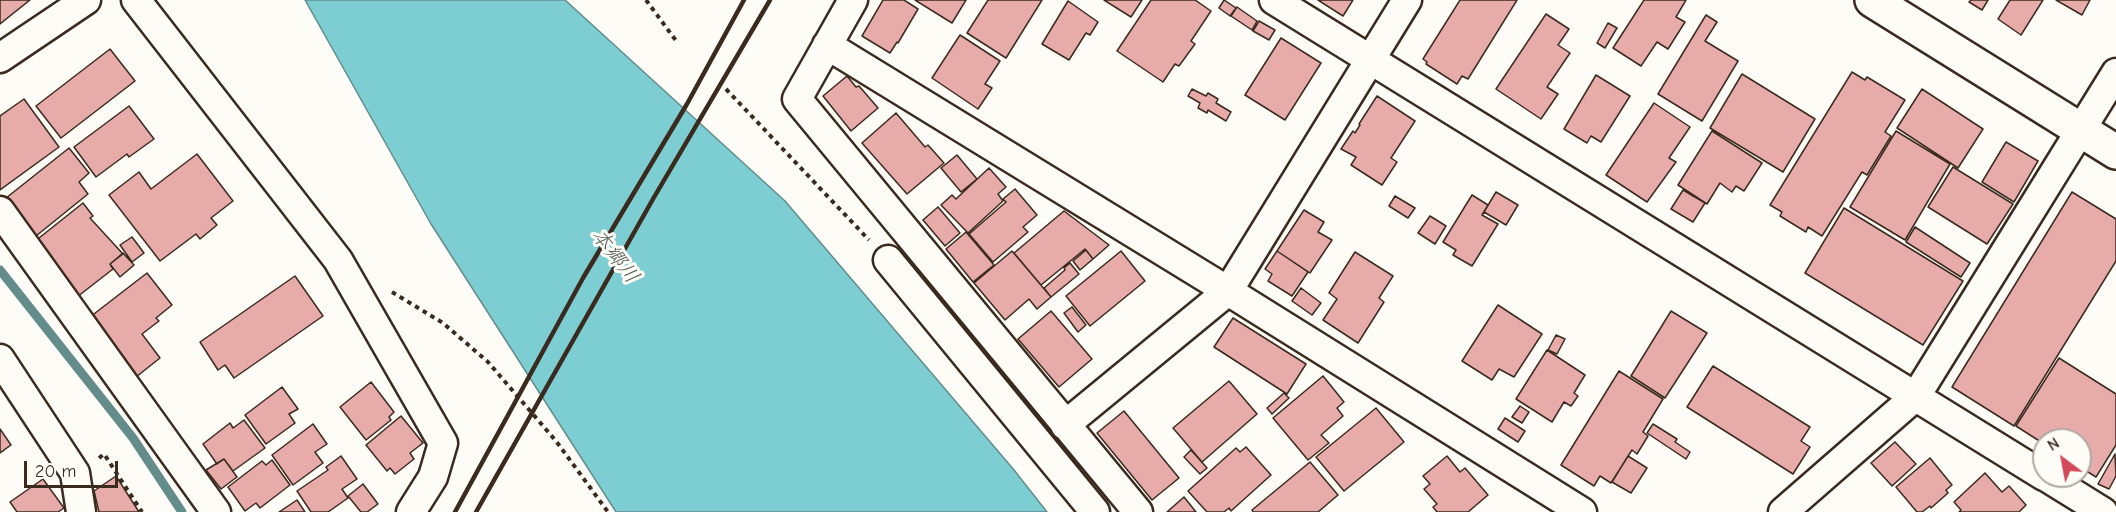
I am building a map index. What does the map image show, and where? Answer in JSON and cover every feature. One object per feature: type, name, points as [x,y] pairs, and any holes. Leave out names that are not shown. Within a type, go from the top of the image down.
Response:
[{"type":"street","points":[[0,58],[86,0]]},
{"type":"street","points":[[136,0],[338,260],[443,443],[433,477],[411,512]]},
{"type":"street","points":[[853,0],[796,99],[1138,512]]},
{"type":"street","points":[[1274,0],[2032,468]]},
{"type":"street","points":[[1065,425],[1228,291],[1407,0]]},
{"type":"street","points":[[1872,0],[2116,152]]},
{"type":"street","points":[[827,45],[1582,512]]},
{"type":"street","points":[[1784,512],[1916,396],[2116,73]]},
{"type":"street","points":[[0,211],[216,512]]},
{"type":"street","points":[[888,260],[1095,512]]},
{"type":"street","points":[[0,359],[75,472],[81,512]]},
{"type":"street","points":[[2064,488],[2103,512]]},
{"type":"path","points":[[645,0],[677,42]]},
{"type":"path","points":[[726,89],[888,260]]},
{"type":"path","points":[[386,289],[443,323],[488,362],[556,441],[608,512]]},
{"type":"path","points":[[75,472],[104,454],[142,512]]},
{"type":"water","name":"本郷川","points":[[305,0],[565,0],[785,201],[1014,470],[1047,512],[616,512],[431,224]]},
{"type":"building","points":[[0,0],[30,0],[0,24]]},
{"type":"building","points":[[883,0],[904,0],[918,9],[890,53],[862,36]]},
{"type":"building","points":[[915,0],[966,0],[952,23]]},
{"type":"building","points":[[988,0],[1042,0],[1006,58],[967,33]]},
{"type":"building","points":[[1104,0],[1142,0],[1131,17]]},
{"type":"building","points":[[1151,0],[1195,0],[1211,11],[1191,41],[1195,44],[1179,66],[1175,64],[1163,82],[1117,51]]},
{"type":"building","points":[[1224,0],[1236,8],[1230,16],[1219,8]]},
{"type":"building","points":[[1318,0],[1353,0],[1343,16]]},
{"type":"building","points":[[1460,0],[1517,0],[1468,79],[1462,76],[1457,84],[1426,64],[1427,62],[1423,59]]},
{"type":"building","points":[[1644,0],[1686,0],[1676,17],[1685,22],[1668,49],[1657,42],[1641,66],[1613,48]]},
{"type":"building","points":[[1988,0],[1982,10],[1969,2]]},
{"type":"building","points":[[2010,0],[2043,0],[2021,35],[1998,19]]},
{"type":"building","points":[[2056,0],[2090,0],[2082,15]]},
{"type":"building","points":[[1068,1],[1098,22],[1090,35],[1086,33],[1069,60],[1042,44]]},
{"type":"building","points":[[1237,7],[1257,21],[1252,30],[1231,16]]},
{"type":"building","points":[[1546,14],[1569,29],[1558,45],[1570,53],[1547,87],[1558,94],[1541,119],[1496,89]]},
{"type":"building","points":[[1706,15],[1717,22],[1705,41],[1738,61],[1702,121],[1658,94]]},
{"type":"building","points":[[1259,21],[1275,30],[1269,40],[1253,31]]},
{"type":"building","points":[[1608,23],[1617,28],[1605,48],[1597,43]]},
{"type":"building","points":[[960,35],[1000,61],[985,84],[992,88],[978,109],[932,78]]},
{"type":"building","points":[[1281,38],[1321,63],[1285,120],[1245,95]]},
{"type":"building","points":[[110,49],[135,81],[61,138],[36,106]]},
{"type":"building","points":[[1852,72],[1865,80],[1867,77],[1905,100],[1885,132],[1891,136],[1867,175],[1862,172],[1822,236],[1808,227],[1806,232],[1780,216],[1782,212],[1770,205]]},
{"type":"building","points":[[1742,74],[1815,119],[1783,172],[1710,128]]},
{"type":"building","points":[[1596,75],[1630,96],[1601,142],[1591,136],[1587,143],[1564,129]]},
{"type":"building","points":[[847,76],[878,108],[851,131],[823,96]]},
{"type":"building","points":[[1192,89],[1206,96],[1208,93],[1218,99],[1216,103],[1231,112],[1226,121],[1208,110],[1207,113],[1198,108],[1200,103],[1188,96]]},
{"type":"building","points":[[1922,89],[1983,129],[1958,168],[1897,128]]},
{"type":"building","points":[[1377,96],[1415,121],[1391,158],[1397,162],[1382,185],[1351,165],[1356,157],[1341,149],[1353,131],[1355,133]]},
{"type":"building","points":[[24,99],[59,147],[0,190],[0,116]]},
{"type":"building","points":[[1654,103],[1690,127],[1669,158],[1676,162],[1647,202],[1606,175]]},
{"type":"building","points":[[129,106],[154,139],[129,157],[127,154],[96,177],[74,147]]},
{"type":"building","points":[[896,113],[925,147],[928,145],[944,163],[907,194],[862,143]]},
{"type":"building","points":[[1712,131],[1762,163],[1744,191],[1736,186],[1732,192],[1720,183],[1707,204],[1678,185]]},
{"type":"building","points":[[1896,131],[1950,164],[1905,240],[1850,207]]},
{"type":"building","points":[[2006,142],[2038,161],[2014,202],[1982,182]]},
{"type":"building","points":[[69,148],[89,173],[79,182],[88,194],[31,240],[1,202]]},
{"type":"building","points":[[197,154],[233,201],[211,218],[217,225],[200,239],[196,234],[160,261],[109,195],[139,172],[151,189]]},
{"type":"building","points":[[957,155],[977,179],[961,192],[941,168]]},
{"type":"building","points":[[1953,167],[2013,204],[1987,244],[1928,207]]},
{"type":"building","points":[[989,168],[1006,187],[998,194],[1003,201],[968,233],[941,205],[952,195],[956,199]]},
{"type":"building","points":[[1015,189],[1037,215],[1023,227],[1028,232],[993,262],[969,234],[1006,202],[1003,199]]},
{"type":"building","points":[[1683,190],[1705,203],[1693,222],[1671,209]]},
{"type":"building","points":[[1496,192],[1518,205],[1506,225],[1484,212]]},
{"type":"building","points":[[2072,192],[2116,219],[2116,261],[2014,426],[1952,387]]},
{"type":"building","points":[[1472,195],[1488,205],[1482,215],[1498,224],[1472,266],[1453,255],[1456,250],[1443,242]]},
{"type":"building","points":[[1395,196],[1415,208],[1408,218],[1389,206]]},
{"type":"building","points":[[83,203],[93,216],[90,218],[123,254],[110,264],[113,269],[77,297],[29,246]]},
{"type":"building","points":[[938,207],[960,233],[945,246],[923,220]]},
{"type":"building","points":[[1844,208],[1963,281],[1923,345],[1805,273]]},
{"type":"building","points":[[1304,210],[1324,222],[1318,232],[1332,240],[1310,273],[1277,251]]},
{"type":"building","points":[[1064,211],[1109,245],[1093,259],[1085,249],[1041,285],[1014,253]]},
{"type":"building","points":[[1430,216],[1446,226],[1435,244],[1418,233]]},
{"type":"building","points":[[1915,227],[1970,263],[1961,277],[1906,242]]},
{"type":"building","points":[[966,232],[994,265],[973,282],[946,249]]},
{"type":"building","points":[[132,237],[144,253],[132,262],[120,245]]},
{"type":"building","points":[[1086,250],[1093,259],[1080,270],[1073,261]]},
{"type":"building","points":[[1012,251],[1051,297],[1037,309],[1029,299],[1005,320],[974,283]]},
{"type":"building","points":[[1121,251],[1145,281],[1090,326],[1066,296]]},
{"type":"building","points":[[1277,251],[1308,272],[1292,296],[1268,281],[1272,274],[1265,269]]},
{"type":"building","points":[[1355,252],[1393,276],[1379,298],[1384,302],[1358,343],[1323,320],[1337,299],[1329,293]]},
{"type":"building","points":[[123,253],[134,265],[120,277],[110,264]]},
{"type":"building","points":[[1070,263],[1079,274],[1051,297],[1044,288]]},
{"type":"building","points":[[147,273],[172,305],[156,318],[159,321],[142,334],[160,358],[136,377],[90,317]]},
{"type":"building","points":[[295,276],[323,316],[234,378],[225,365],[218,370],[200,342]]},
{"type":"building","points":[[1301,288],[1321,303],[1312,315],[1292,301]]},
{"type":"building","points":[[1498,305],[1542,334],[1514,377],[1499,369],[1492,380],[1462,361]]},
{"type":"building","points":[[1072,307],[1086,325],[1078,332],[1064,313]]},
{"type":"building","points":[[1051,311],[1092,359],[1059,387],[1018,339]]},
{"type":"building","points":[[1671,311],[1707,333],[1665,398],[1631,376]]},
{"type":"building","points":[[1233,318],[1306,364],[1287,394],[1214,347]]},
{"type":"building","points":[[1556,335],[1565,339],[1557,354],[1548,350]]},
{"type":"building","points":[[1547,350],[1585,375],[1574,393],[1578,396],[1571,406],[1564,402],[1552,422],[1516,399]]},
{"type":"building","points":[[2059,358],[2116,394],[2116,445],[2096,477],[2092,474],[2092,428],[2032,428],[2032,436],[2016,426]]},
{"type":"building","points":[[1713,366],[1810,427],[1801,441],[1810,447],[1793,474],[1687,407]]},
{"type":"building","points":[[1619,371],[1663,399],[1643,432],[1648,436],[1637,454],[1632,450],[1611,483],[1600,476],[1594,486],[1561,465]]},
{"type":"building","points":[[1323,376],[1344,402],[1337,408],[1343,416],[1321,435],[1329,443],[1308,460],[1273,418]]},
{"type":"building","points":[[1229,381],[1257,414],[1202,462],[1173,428]]},
{"type":"building","points":[[371,382],[394,412],[389,417],[391,420],[366,440],[340,407]]},
{"type":"building","points":[[282,387],[298,409],[289,414],[295,423],[266,444],[245,415]]},
{"type":"building","points":[[1284,393],[1289,398],[1272,414],[1267,408]]},
{"type":"building","points":[[1520,406],[1529,412],[1522,423],[1512,417]]},
{"type":"building","points":[[1376,408],[1404,442],[1344,491],[1316,457]]},
{"type":"building","points":[[1124,411],[1179,478],[1152,500],[1097,433]]},
{"type":"building","points":[[401,416],[423,443],[410,453],[414,459],[395,474],[390,468],[387,471],[366,445]]},
{"type":"building","points":[[1505,418],[1525,431],[1518,442],[1498,429]]},
{"type":"building","points":[[244,420],[265,448],[233,471],[224,459],[217,464],[203,444],[230,423],[233,428]]},
{"type":"building","points":[[313,424],[327,444],[315,452],[323,463],[293,485],[272,455]]},
{"type":"building","points":[[1653,424],[1677,439],[1675,442],[1690,452],[1686,459],[1647,433]]},
{"type":"building","points":[[0,429],[11,445],[0,453]]},
{"type":"building","points":[[1895,442],[1916,464],[1892,486],[1871,463]]},
{"type":"building","points":[[1246,447],[1271,475],[1231,511],[1229,508],[1224,512],[1207,512],[1188,491],[1236,448],[1240,452]]},
{"type":"building","points":[[1191,450],[1207,468],[1200,474],[1184,457]]},
{"type":"building","points":[[2115,454],[2116,476],[2109,489],[2098,484]]},
{"type":"building","points":[[341,456],[357,479],[342,489],[348,498],[328,512],[311,512],[297,491],[328,470],[326,467]]},
{"type":"building","points":[[1447,456],[1460,472],[1465,468],[1488,495],[1468,512],[1437,512],[1433,507],[1437,504],[1424,489],[1430,484],[1423,476]]},
{"type":"building","points":[[1628,456],[1647,468],[1631,493],[1612,482]]},
{"type":"building","points":[[1930,458],[1952,485],[1946,490],[1948,493],[1931,508],[1930,506],[1922,512],[1917,512],[1896,487]]},
{"type":"building","points":[[224,459],[237,477],[221,489],[206,470]]},
{"type":"building","points":[[272,460],[290,485],[260,508],[256,503],[245,511],[228,487],[262,461],[266,465]]},
{"type":"building","points":[[1310,462],[1338,495],[1318,512],[1253,512],[1252,510]]},
{"type":"building","points":[[1985,473],[2002,492],[2009,486],[2026,505],[2019,512],[1959,512],[1961,510],[1954,502]]},
{"type":"building","points":[[116,476],[139,512],[99,512],[94,491]]},
{"type":"building","points":[[43,479],[64,508],[58,512],[17,512],[10,502]]},
{"type":"building","points":[[363,484],[378,504],[367,512],[361,512],[348,496]]},
{"type":"building","points":[[1184,497],[1196,512],[1167,512]]},
{"type":"building","points":[[297,500],[305,512],[279,512]]},
{"type":"waterway","points":[[0,270],[133,438],[182,512]]},
{"type":"railway","points":[[455,512],[583,278],[687,104],[744,0]]},
{"type":"railway","points":[[476,512],[653,199],[770,0]]}]
